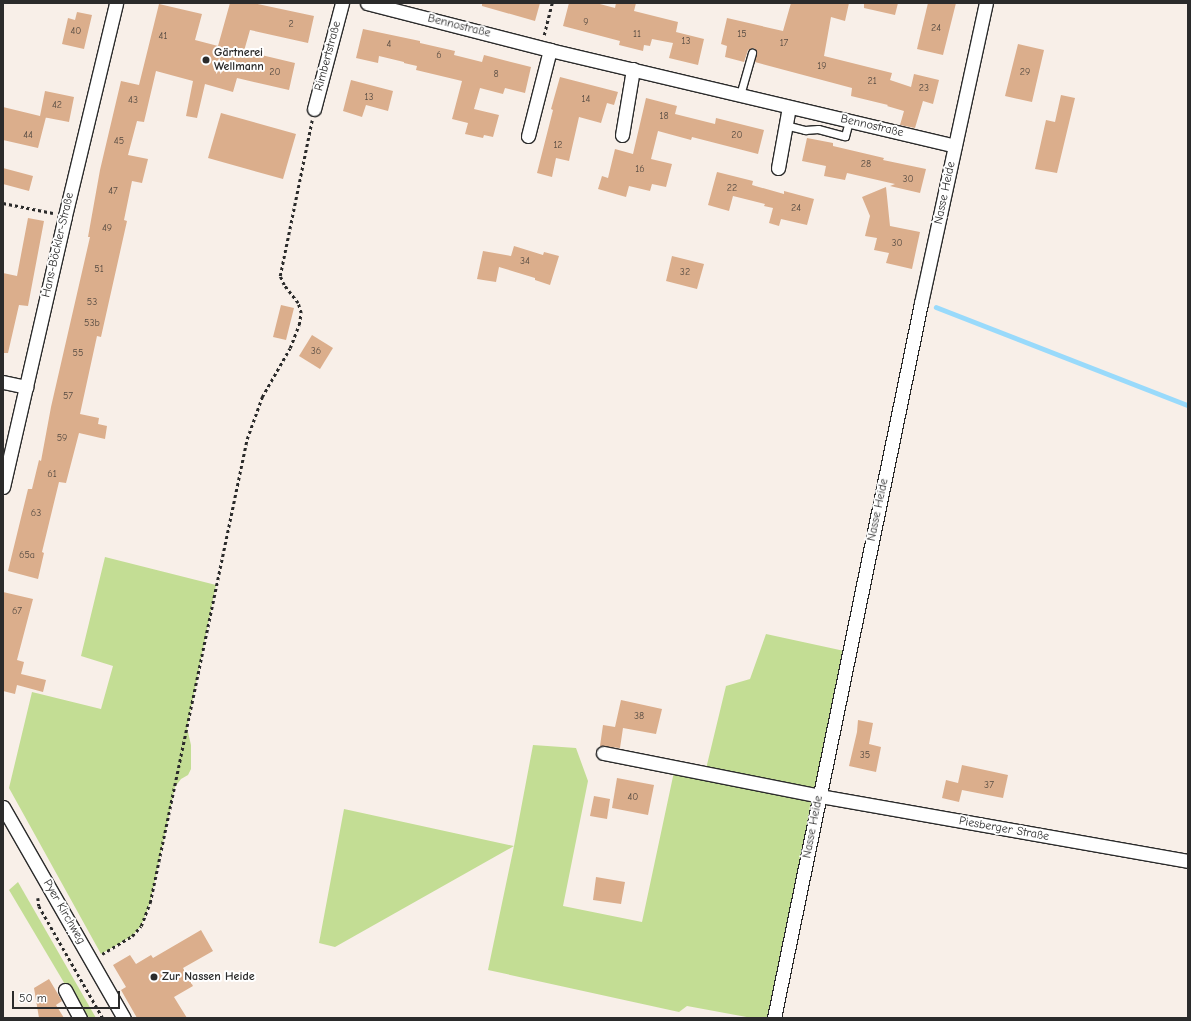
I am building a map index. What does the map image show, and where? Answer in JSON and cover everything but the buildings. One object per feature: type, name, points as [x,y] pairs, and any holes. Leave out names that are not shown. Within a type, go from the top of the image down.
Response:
[{"type":"street","name":"Hans-Böckler-Straße","points":[[3,487],[116,3]]},
{"type":"street","name":"Rimbertstraße","points":[[314,109],[342,3]]},
{"type":"street","name":"Bennostraße","points":[[367,3],[546,49],[955,146]]},
{"type":"street","name":"Nasse Heide","points":[[774,1018],[986,3]]},
{"type":"street","points":[[528,136],[546,49]]},
{"type":"street","points":[[622,135],[633,69]]},
{"type":"street","points":[[778,168],[789,106]]},
{"type":"street","points":[[3,382],[26,387]]},
{"type":"street","name":"Piesberger Straße","points":[[603,753],[820,796],[1188,861]]},
{"type":"street","name":"Pyer Kirchweg","points":[[3,807],[124,1018]]},
{"type":"street","points":[[65,990],[80,1018]]},
{"type":"lane","points":[[740,95],[752,53]]},
{"type":"lane","points":[[785,125],[805,130],[818,129],[845,136],[848,121]]},
{"type":"path","points":[[546,49],[552,3]]},
{"type":"path","points":[[91,960],[132,936],[141,926],[153,893],[247,439],[262,397],[290,348],[299,325],[301,313],[298,303],[284,285],[280,276],[314,109]]},
{"type":"path","points":[[3,203],[55,213]]},
{"type":"green space","points":[[105,557],[216,585],[187,728],[191,745],[191,769],[188,775],[181,779],[175,787],[150,903],[141,926],[132,936],[101,954],[9,788],[32,692],[101,709],[113,666],[81,656]]},
{"type":"green space","points":[[766,634],[849,652],[774,1018],[752,1018],[687,1006],[679,1012],[488,970],[533,745],[576,748],[588,781],[563,906],[642,922],[675,767],[705,773],[726,686],[750,679]]},
{"type":"green space","points":[[344,809],[514,846],[335,947],[319,943]]},
{"type":"green space","points":[[18,882],[96,1018],[85,1018],[9,890]]},
{"type":"waterway","points":[[936,307],[1188,405]]},
{"type":"place","name":"Gärtnerei Wellmann","points":[[206,60]]},
{"type":"place","name":"Zur Nassen Heide","points":[[154,977]]}]
